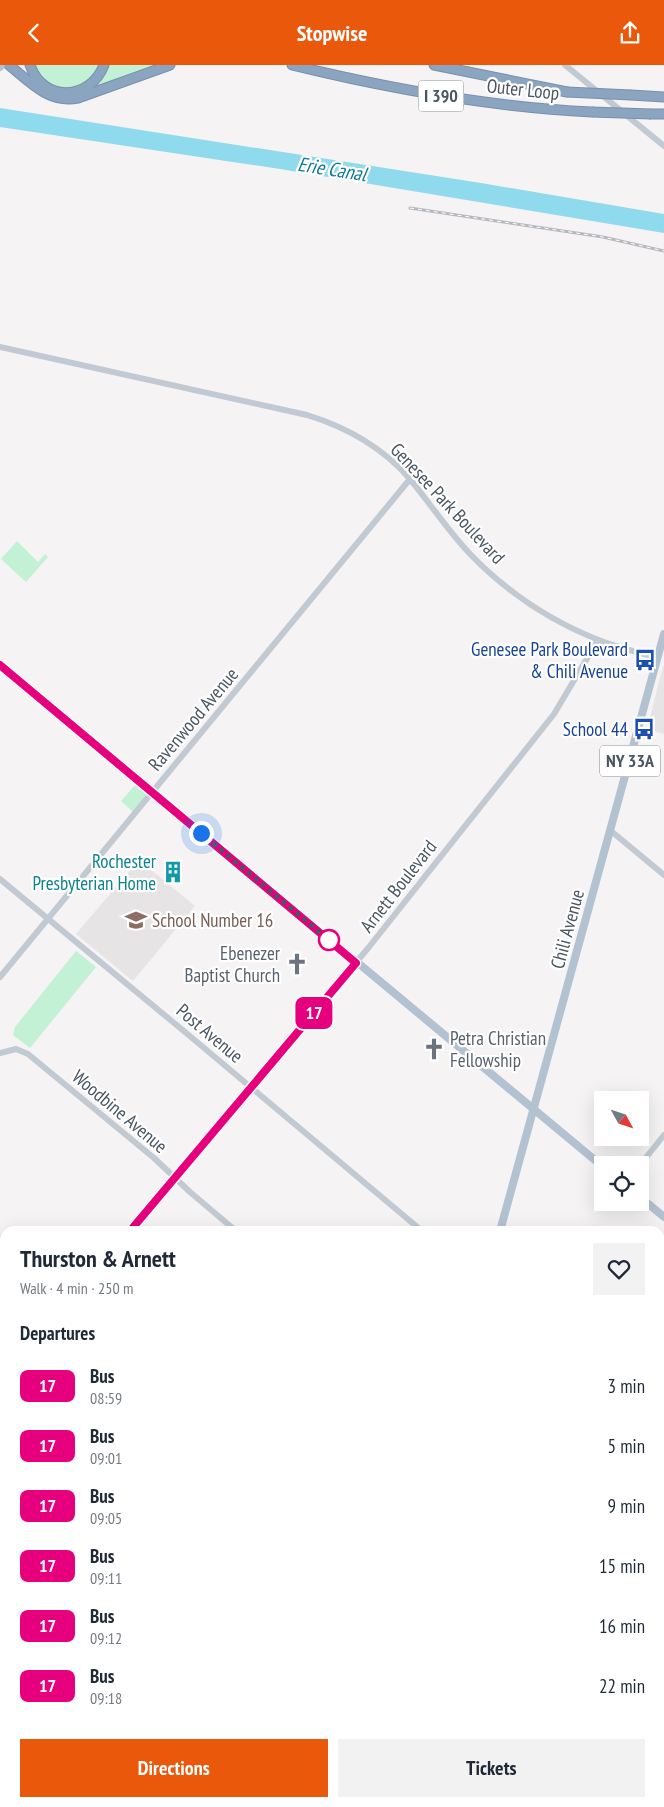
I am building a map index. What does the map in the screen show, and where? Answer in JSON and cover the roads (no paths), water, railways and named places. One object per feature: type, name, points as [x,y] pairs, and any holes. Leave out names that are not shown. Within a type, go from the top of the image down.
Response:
[{"type":"highway","points":[[10,65],[54,98],[69,100],[170,65]]},
{"type":"highway","points":[[30,65],[36,76],[45,86],[58,92],[69,93],[82,90],[94,83],[104,65]]},
{"type":"highway","name":"Outer Loop","points":[[292,65],[360,82],[444,96],[549,109],[664,114]]},
{"type":"highway","name":"Outer Loop","points":[[434,65],[568,91],[662,97]]},
{"type":"main road","name":"Chili Avenue","points":[[501,1226],[664,634]]},
{"type":"main road","points":[[0,665],[594,1160]]},
{"type":"main road","points":[[649,1204],[664,1217]]},
{"type":"street","points":[[565,65],[664,146]]},
{"type":"street","name":"Genesee Park Boulevard","points":[[0,347],[322,419],[366,440],[390,459],[410,479],[460,543],[497,579],[548,615],[598,640],[658,658]]},
{"type":"street","name":"Ravenwood Avenue","points":[[0,977],[410,479]]},
{"type":"street","name":"Arnett Boulevard","points":[[134,1226],[356,963],[554,714],[598,640]]},
{"type":"street","points":[[611,831],[664,875]]},
{"type":"street","name":"Post Avenue","points":[[0,879],[252,1087],[416,1226]]},
{"type":"street","name":"Woodbine Avenue","points":[[0,1053],[16,1049],[28,1054],[154,1158],[230,1226]]},
{"type":"street","points":[[647,1156],[664,1135]]},
{"type":"water","name":"Erie Canal","points":[[0,108],[481,183],[664,214],[664,233],[280,169],[0,127]]},
{"type":"railway","points":[[410,208],[603,237],[664,251]]},
{"type":"place","name":"Genesee Park Boulevard & Chili Avenue","points":[[645,660]]},
{"type":"place","name":"School 44","points":[[644,729]]},
{"type":"place","name":"Rochester Presbyterian Home","points":[[173,872]]},
{"type":"place","name":"School Number 16","points":[[136,920]]},
{"type":"place","name":"Ebenezer Baptist Church","points":[[297,964]]},
{"type":"place","name":"Petra Christian Fellowship","points":[[434,1049]]}]
